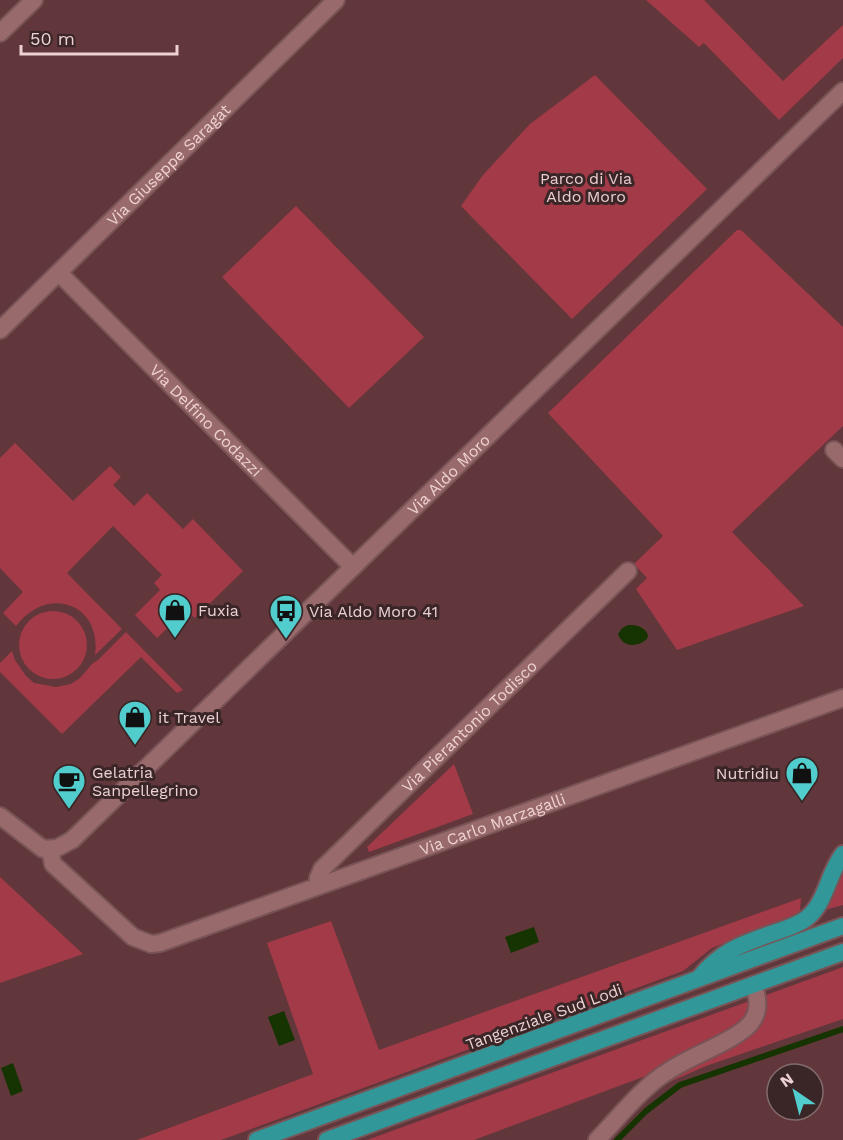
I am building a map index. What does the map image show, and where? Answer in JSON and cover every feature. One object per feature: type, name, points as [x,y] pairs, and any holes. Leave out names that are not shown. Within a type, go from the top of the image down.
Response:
[{"type":"highway","points":[[697,980],[709,965],[727,951],[792,926],[809,916],[818,904],[843,854]]},
{"type":"highway","name":"Tangenziale Sud Lodi","points":[[257,1140],[843,926]]},
{"type":"highway","points":[[327,1140],[843,952]]},
{"type":"street","points":[[0,33],[34,0]]},
{"type":"street","name":"Via Giuseppe Saragat","points":[[0,330],[336,0]]},
{"type":"street","name":"Via Aldo Moro","points":[[50,850],[72,840],[843,92]]},
{"type":"street","name":"Via Delfino Codazzi","points":[[59,273],[353,567]]},
{"type":"street","name":"Via Pierantonio Todisco","points":[[319,885],[318,878],[322,869],[628,571]]},
{"type":"street","name":"Via Carlo Marzagalli","points":[[50,850],[51,858],[58,869],[124,930],[141,941],[150,944],[160,943],[843,698]]},
{"type":"street","points":[[0,812],[36,846],[50,850]]},
{"type":"street","points":[[0,816],[18,830]]},
{"type":"street","points":[[597,1140],[649,1086],[667,1071],[738,1034],[751,1023],[758,1006],[753,985]]},
{"type":"green space","points":[[646,0],[704,0],[783,81],[843,25],[843,58],[779,120],[704,43],[699,47]]},
{"type":"green space","name":"Parco di Via Aldo Moro","points":[[595,75],[707,189],[572,319],[461,206],[483,175],[530,124]]},
{"type":"green space","points":[[296,206],[424,337],[349,408],[222,277]]},
{"type":"green space","points":[[737,230],[741,230],[843,327],[843,426],[732,532],[804,606],[677,650],[636,589],[647,578],[634,564],[663,536],[548,413]]},
{"type":"green space","points":[[15,443],[73,501],[110,466],[121,477],[113,485],[134,506],[147,493],[183,529],[193,519],[243,571],[195,618],[186,610],[157,638],[135,615],[160,590],[154,583],[162,575],[113,526],[67,573],[122,629],[95,655],[95,637],[90,623],[82,612],[70,606],[57,603],[43,606],[29,613],[16,626],[3,613],[23,592],[0,568],[0,458]]},
{"type":"green space","points":[[53,611],[66,614],[77,621],[84,632],[87,645],[84,658],[77,669],[66,676],[53,679],[40,676],[29,669],[22,658],[19,645],[22,632],[29,621],[40,614]]},
{"type":"green space","points":[[126,632],[183,690],[177,693],[141,657],[62,734],[0,672],[0,663],[12,651],[26,676],[34,683],[56,687],[71,684],[80,678]]},
{"type":"green space","points":[[454,764],[473,814],[369,852],[367,847]]},
{"type":"green space","points":[[841,868],[843,905],[825,910],[823,908]]},
{"type":"green space","points":[[0,877],[83,954],[0,983]]},
{"type":"green space","points":[[801,898],[800,911],[793,916],[712,948],[683,971],[221,1140],[137,1140],[313,1074],[267,943],[275,940],[331,921],[379,1050]]},
{"type":"green space","points":[[843,967],[843,1019],[706,1066],[667,1083],[647,1082],[643,1077],[474,1140],[367,1140]]},
{"type":"shaded area","points":[[628,625],[642,628],[648,635],[647,639],[634,645],[623,642],[618,634]]},
{"type":"shaded area","points":[[534,927],[539,942],[511,953],[505,937]]},
{"type":"shaded area","points":[[284,1011],[295,1040],[279,1046],[268,1017]]},
{"type":"shaded area","points":[[13,1063],[23,1091],[11,1096],[1,1068]]},
{"type":"waterway","points":[[617,1140],[646,1111],[680,1085],[843,1029]]},
{"type":"place","name":"Fuxia","points":[[175,639]]},
{"type":"place","name":"Via Aldo Moro 41","points":[[286,640]]},
{"type":"place","name":"it Travel","points":[[135,746]]},
{"type":"place","name":"Nutridiu","points":[[802,802]]},
{"type":"place","name":"Gelatria Sanpellegrino","points":[[69,810]]}]
